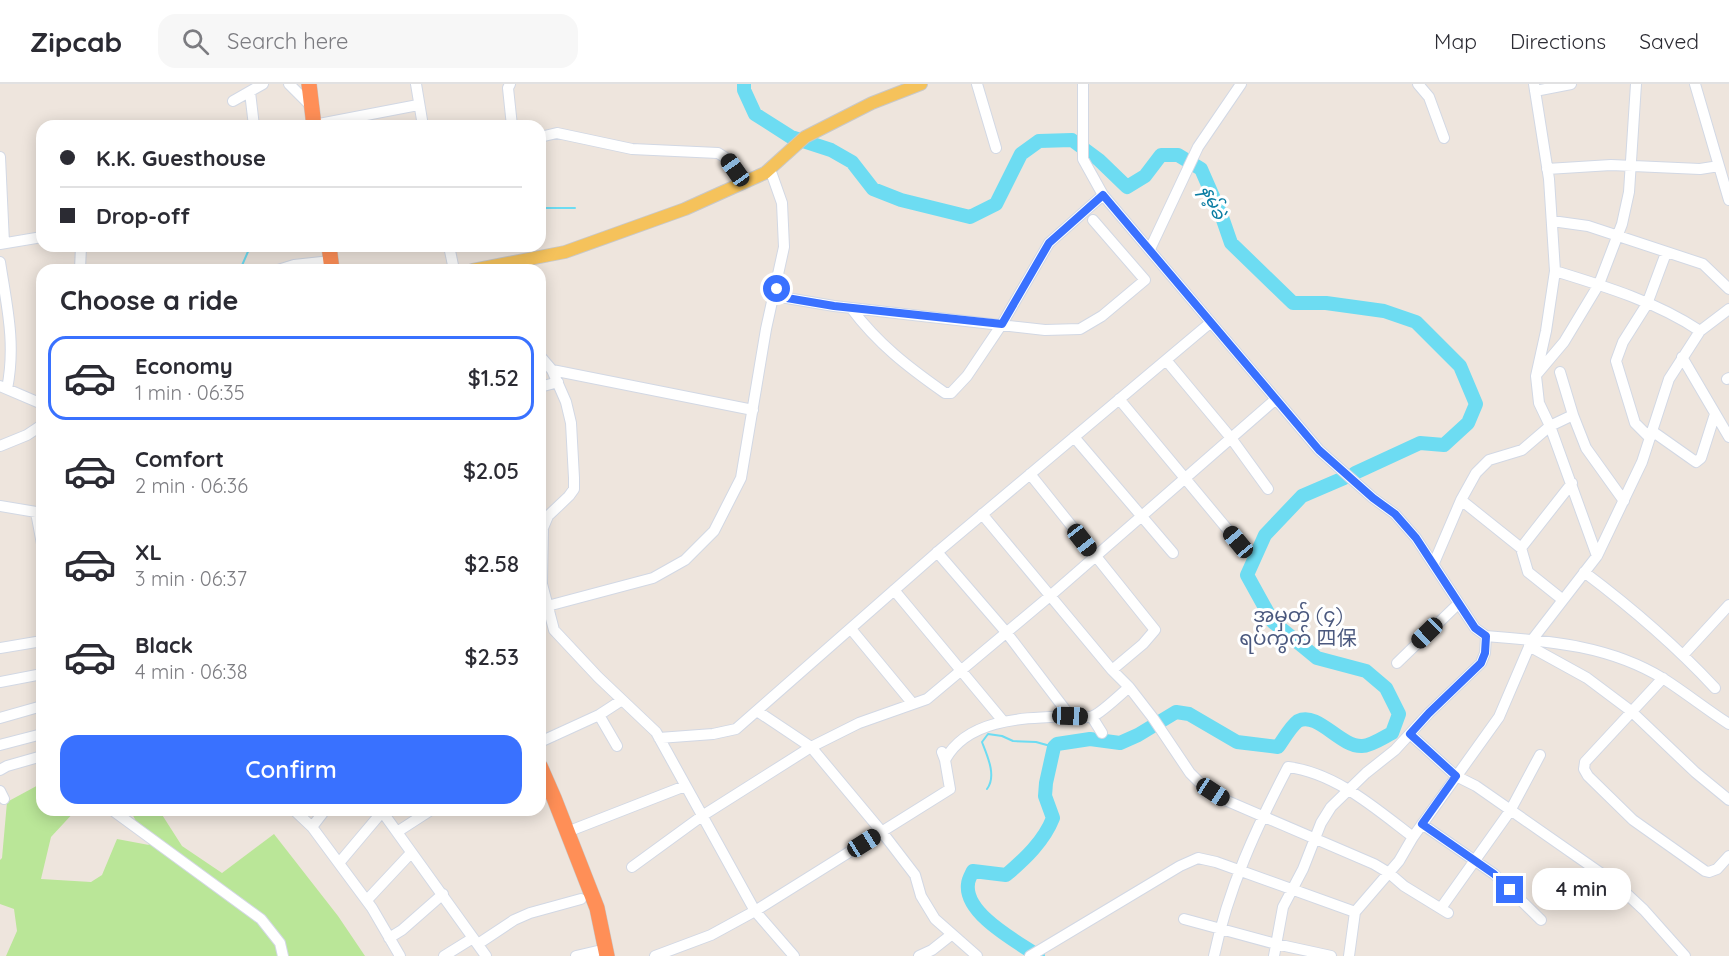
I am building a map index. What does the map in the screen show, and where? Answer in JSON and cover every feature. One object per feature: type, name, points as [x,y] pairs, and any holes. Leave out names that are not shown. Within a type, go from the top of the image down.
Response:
[{"type":"highway","points":[[309,84],[313,120]]},
{"type":"highway","points":[[546,781],[597,908],[607,952]]},
{"type":"main road","points":[[503,264],[565,252],[686,209],[770,169],[801,141],[872,103],[921,84]]},
{"type":"street","points":[[233,101],[263,84]]},
{"type":"street","points":[[289,84],[312,107]]},
{"type":"street","points":[[416,84],[422,120]]},
{"type":"street","points":[[510,84],[508,88],[511,120]]},
{"type":"street","points":[[977,84],[996,148]]},
{"type":"street","points":[[1083,84],[1083,159],[1103,195],[1319,450],[1373,498],[1395,514],[1416,538],[1475,628],[1486,636],[1530,643],[1590,647],[1617,657],[1663,678],[1729,724]]},
{"type":"street","points":[[1150,249],[1198,147],[1241,84]]},
{"type":"street","points":[[1418,84],[1429,96],[1444,138]]},
{"type":"street","points":[[1571,84],[1534,88],[1547,169],[1555,271],[1546,331],[1536,376],[1539,403],[1572,483],[1597,556]]},
{"type":"street","points":[[1536,376],[1564,342],[1599,284],[1617,236],[1629,192],[1636,84]]},
{"type":"street","points":[[1692,84],[1729,200]]},
{"type":"street","points":[[250,92],[253,120]]},
{"type":"street","points":[[340,120],[418,105]]},
{"type":"street","points":[[546,135],[557,133],[632,149],[718,153],[726,158],[744,183]]},
{"type":"street","points":[[0,158],[2,244],[36,238]]},
{"type":"street","points":[[1547,169],[1611,165],[1700,169],[1719,166]]},
{"type":"street","points":[[546,606],[653,578],[685,560],[714,531],[741,478],[766,329],[784,247],[782,203],[770,169]]},
{"type":"street","points":[[851,308],[869,332],[912,369],[945,393],[951,393],[967,376],[1002,324],[1049,243],[1103,195]]},
{"type":"street","points":[[775,296],[851,308],[1046,330],[1080,329],[1102,316],[1145,280],[1093,220]]},
{"type":"street","points":[[1552,221],[1588,226],[1703,264],[1729,289]]},
{"type":"street","points":[[1666,252],[1647,304],[1623,342],[1616,361],[1635,423],[1696,462],[1701,458],[1715,414]]},
{"type":"street","points":[[300,264],[331,259]]},
{"type":"street","points":[[0,262],[11,334],[12,364],[4,388],[36,401]]},
{"type":"street","points":[[1555,271],[1599,284],[1680,317],[1700,330]]},
{"type":"street","points":[[1349,956],[1355,912],[1399,861],[1422,824],[1499,717],[1530,643],[1597,556],[1642,462],[1669,379],[1700,330],[1729,309]]},
{"type":"street","points":[[659,738],[713,734],[736,729],[937,552],[1210,323]]},
{"type":"street","points":[[1682,357],[1729,437]]},
{"type":"street","points":[[1166,360],[1231,438],[1268,489]]},
{"type":"street","points":[[546,363],[552,370],[566,402],[571,423],[574,478],[574,489],[546,520]]},
{"type":"street","points":[[552,370],[753,410]]},
{"type":"street","points":[[1560,372],[1586,448],[1624,501]]},
{"type":"street","points":[[546,385],[558,382]]},
{"type":"street","points":[[1119,399],[1238,542]]},
{"type":"street","points":[[632,867],[702,816],[811,747],[859,723],[927,699],[1050,596],[1276,399]]},
{"type":"street","points":[[1434,563],[1461,500],[1476,473],[1489,460],[1522,450],[1550,426],[1573,415]]},
{"type":"street","points":[[0,446],[36,429]]},
{"type":"street","points":[[1074,437],[1173,553]]},
{"type":"street","points":[[1030,474],[1155,630],[1143,644],[1112,670]]},
{"type":"street","points":[[1521,548],[1572,483]]},
{"type":"street","points":[[1461,500],[1521,548],[1527,572],[1563,600]]},
{"type":"street","points":[[0,506],[36,512]]},
{"type":"street","points":[[982,514],[1112,670],[1129,687],[1190,773],[1202,785],[1225,800],[1374,864],[1444,911],[1510,811],[1540,755]]},
{"type":"street","points":[[937,552],[1006,632],[1070,716]]},
{"type":"street","points":[[1584,572],[1639,614],[1684,654],[1715,688]]},
{"type":"street","points":[[894,590],[959,671],[1003,721]]},
{"type":"street","points":[[1397,663],[1458,604]]},
{"type":"street","points":[[1684,654],[1729,605]]},
{"type":"street","points":[[546,612],[554,630],[659,738],[755,911],[794,956]]},
{"type":"street","points":[[850,629],[913,704]]},
{"type":"street","points":[[1274,956],[1283,907],[1303,869],[1314,838],[1331,807],[1395,750],[1429,713],[1481,663],[1485,653],[1486,636]]},
{"type":"street","points":[[0,648],[36,642]]},
{"type":"street","points":[[1530,643],[1587,678],[1631,711],[1695,772],[1729,800]]},
{"type":"street","points":[[0,681],[36,675]]},
{"type":"street","points":[[1663,678],[1586,762],[1584,769],[1588,776],[1633,820],[1705,871],[1717,869],[1729,856]]},
{"type":"street","points":[[655,956],[711,935],[755,911],[950,789],[943,756],[977,731],[1003,721],[1030,717],[1042,719],[1070,716],[1092,717],[1129,687]]},
{"type":"street","points":[[546,739],[599,715],[622,700]]},
{"type":"street","points":[[0,718],[36,708]]},
{"type":"street","points":[[757,711],[811,747],[882,831],[915,875],[921,896],[935,919],[977,956]]},
{"type":"street","points":[[599,715],[616,746]]},
{"type":"street","points":[[1092,717],[1102,733]]},
{"type":"street","points":[[1410,734],[1456,776],[1476,786],[1615,883],[1644,910],[1685,956]]},
{"type":"street","points":[[0,745],[36,736]]},
{"type":"street","points":[[0,770],[36,758]]},
{"type":"street","points":[[1214,956],[1220,928],[1239,871],[1262,816],[1288,767],[1304,769],[1350,789],[1413,837]]},
{"type":"street","points":[[1720,793],[1729,784]]},
{"type":"street","points":[[567,832],[686,786]]},
{"type":"street","points":[[120,816],[261,919],[280,944],[283,956]]},
{"type":"street","points":[[300,816],[312,827],[367,900],[400,956]]},
{"type":"street","points":[[312,827],[320,816]]},
{"type":"street","points":[[339,863],[378,816]]},
{"type":"street","points":[[386,816],[486,956]]},
{"type":"street","points":[[397,832],[421,816]]},
{"type":"street","points":[[1422,824],[1494,874],[1541,920]]},
{"type":"street","points":[[367,900],[411,853]]},
{"type":"street","points":[[1030,956],[1180,866],[1198,858],[1355,912]]},
{"type":"street","points":[[389,938],[402,930],[443,894]]},
{"type":"street","points":[[444,956],[530,913],[581,899]]},
{"type":"street","points":[[1184,919],[1276,944],[1332,956]]},
{"type":"street","points":[[921,956],[951,935]]},
{"type":"street","points":[[576,956],[607,952]]},
{"type":"green space","points":[[36,786],[36,816],[70,816],[51,837],[41,879],[91,882],[102,875],[117,839],[149,845],[133,816],[163,816],[182,846],[222,873],[274,834],[338,916],[365,956],[6,956],[17,931],[14,909],[0,904],[0,860],[7,802]]},
{"type":"waterway","name":"နမ့်ခဲ","points":[[744,84],[744,90],[755,114],[791,137],[831,150],[852,162],[873,189],[901,200],[970,217],[996,204],[1021,154],[1039,141],[1072,140],[1099,160],[1127,187],[1145,176],[1161,155],[1178,155],[1201,169],[1231,243],[1293,303],[1326,303],[1384,311],[1416,322],[1460,366],[1476,404],[1468,423],[1444,445],[1420,443],[1355,473]]},
{"type":"waterway","points":[[546,208],[575,208]]},
{"type":"waterway","points":[[243,264],[248,252]]},
{"type":"waterway","points":[[1038,956],[1006,935],[983,916],[974,906],[969,895],[968,882],[973,871],[1006,875],[1027,856],[1045,834],[1053,818],[1045,796],[1054,747],[1057,744],[1090,739],[1120,743],[1176,712],[1189,714],[1237,742],[1278,747],[1295,723],[1306,719],[1321,725],[1354,745],[1369,745],[1392,733],[1399,714],[1386,688],[1366,671],[1317,658],[1273,622],[1247,575],[1265,535],[1302,496],[1344,478]]},
{"type":"waterway","points":[[987,789],[991,772],[982,742],[988,734],[1002,736],[1013,741],[1036,742],[1054,747]]},
{"type":"district","name":"အမှတ် (၄) ရပ်ကွက် 四保","points":[[1298,626]]},
{"type":"route","points":[[777,289],[775,296],[834,306],[1002,324],[1049,243],[1103,195],[1319,450],[1373,498],[1395,514],[1416,538],[1475,628],[1486,636],[1485,653],[1481,663],[1410,734],[1456,776],[1422,824],[1494,874],[1510,890]]}]
